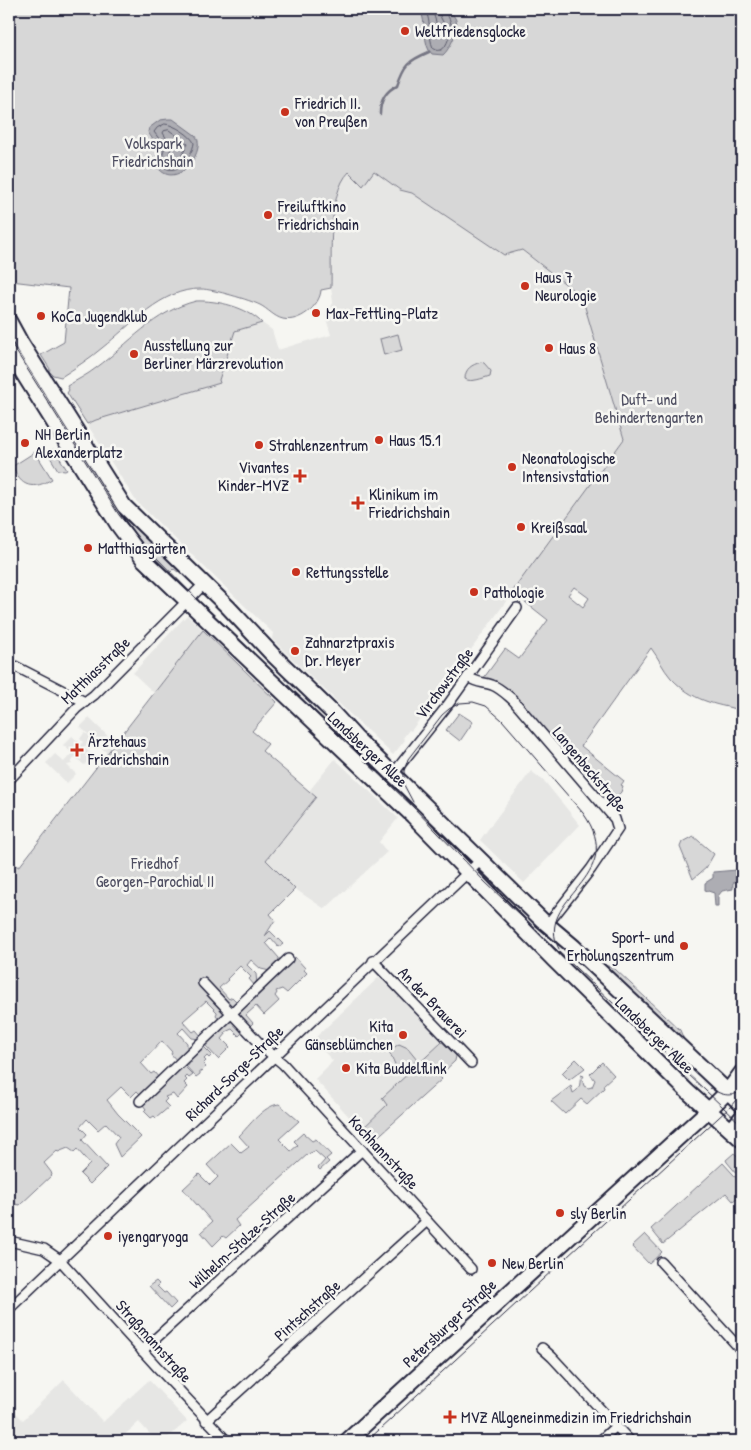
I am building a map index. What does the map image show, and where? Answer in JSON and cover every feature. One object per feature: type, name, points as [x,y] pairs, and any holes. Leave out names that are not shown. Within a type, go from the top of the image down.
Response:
[{"type":"main road","name":"Landsberger Allee","points":[[9,321],[25,351],[124,506],[480,860],[549,922],[742,1104]]},
{"type":"main road","name":"Landsberger Allee","points":[[9,351],[132,545],[144,560],[312,721],[354,758],[432,834],[544,951],[708,1110],[742,1140]]},
{"type":"main road","name":"Petersburger Straße","points":[[347,1441],[708,1110],[728,1091],[742,1072]]},
{"type":"main road","points":[[731,1130],[742,1117]]},
{"type":"street","name":"Matthiasstraße","points":[[9,780],[204,584]]},
{"type":"street","name":"Virchowstraße","points":[[393,774],[468,677],[517,608]]},
{"type":"street","points":[[9,664],[85,702]]},
{"type":"street","name":"Langenbeckstraße","points":[[468,677],[476,682],[499,688],[513,700],[615,819],[618,829],[586,876],[549,922]]},
{"type":"street","name":"Richard-Sorge-Straße","points":[[9,1309],[480,860]]},
{"type":"street","points":[[140,1101],[288,959]]},
{"type":"street","name":"An der Brauerei","points":[[373,961],[471,1063]]},
{"type":"street","name":"Kochhannstraße","points":[[203,983],[283,1064],[471,1269]]},
{"type":"street","name":"Wilhelm-Stolze-Straße","points":[[142,1351],[362,1150]]},
{"type":"street","name":"Pintschstraße","points":[[206,1421],[427,1221]]},
{"type":"street","name":"Straßmannstraße","points":[[9,1241],[44,1248],[60,1260],[206,1421],[227,1441]]},
{"type":"street","points":[[661,1262],[742,1351]]},
{"type":"street","points":[[542,1348],[630,1441]]},
{"type":"street","points":[[600,1441],[616,1426]]},
{"type":"shaded area","name":"Klinikum im Friedrichshain","points":[[374,171],[400,190],[412,193],[522,250],[582,297],[624,439],[470,651],[467,649],[441,687],[442,689],[411,731],[409,730],[403,738],[405,740],[393,755],[286,653],[272,639],[273,633],[136,501],[87,424],[220,383],[219,380],[235,331],[262,323],[272,330],[278,350],[331,335],[325,315],[330,310],[333,302],[331,288],[333,213],[342,179],[349,172],[360,184]]},
{"type":"shaded area","name":"Ärztehaus Friedrichshain","points":[[187,615],[203,630],[154,693],[133,673]]},
{"type":"shaded area","name":"Ärztehaus Friedrichshain","points":[[89,718],[115,743],[107,753],[94,741],[90,746],[84,747],[93,756],[84,765],[75,757],[72,764],[67,765],[76,774],[67,783],[46,763],[55,754],[64,762],[72,753],[63,745],[72,736],[81,744],[83,742],[80,739],[84,733],[89,735],[80,727]]},
{"type":"shaded area","points":[[335,759],[398,818],[379,842],[387,852],[325,909],[295,889],[266,860],[316,797],[309,791]]},
{"type":"shaded area","points":[[531,771],[545,782],[580,825],[524,883],[480,840]]},
{"type":"shaded area","points":[[378,978],[384,979],[442,1042],[382,1098],[388,1105],[361,1130],[315,1079],[333,1061],[313,1040]]},
{"type":"shaded area","points":[[64,1380],[103,1422],[149,1380],[187,1421],[164,1441],[156,1441],[139,1422],[118,1441],[9,1441],[9,1419],[16,1413],[23,1420]]},
{"type":"green space","name":"Volkspark Friedrichshain","points":[[13,9],[742,9],[742,710],[713,703],[687,692],[665,671],[651,648],[581,746],[624,781],[621,785],[623,786],[621,792],[608,806],[605,804],[610,799],[591,777],[586,781],[511,693],[483,679],[505,649],[519,659],[548,620],[515,594],[512,597],[509,596],[624,439],[582,297],[522,250],[504,255],[412,193],[400,190],[374,171],[363,186],[349,172],[342,182],[337,195],[332,227],[331,288],[321,290],[317,302],[302,316],[289,320],[283,319],[260,305],[240,298],[207,289],[187,290],[160,301],[135,319],[97,352],[61,377],[53,375],[41,355],[64,342],[69,288],[11,281],[9,284],[9,21]],"holes":[[[574,587],[589,598],[583,607],[568,595]]]},
{"type":"green space","points":[[196,301],[222,303],[240,309],[256,317],[262,323],[235,331],[219,380],[220,383],[87,424],[67,393],[69,390],[67,386],[96,368],[154,320],[181,306]]},
{"type":"green space","points":[[9,329],[119,505],[180,567],[178,572],[174,569],[169,574],[134,539],[9,345]]},
{"type":"green space","points":[[398,334],[402,350],[384,355],[380,339]]},
{"type":"green space","points":[[481,362],[491,371],[490,376],[474,380],[465,379],[466,372],[470,367]]},
{"type":"green space","points":[[54,449],[67,470],[58,470],[50,457],[50,451]]},
{"type":"green space","points":[[35,452],[52,479],[34,486],[24,483],[13,466]]},
{"type":"green space","name":"Friedhof Georgen-Parochial II","points":[[203,630],[277,702],[252,731],[268,744],[262,751],[316,797],[266,860],[295,889],[270,914],[275,920],[265,936],[270,931],[283,944],[279,947],[271,938],[266,943],[279,958],[279,962],[270,971],[261,969],[251,960],[247,965],[256,974],[257,984],[255,986],[249,979],[251,977],[240,966],[219,988],[229,999],[232,997],[237,1002],[231,1008],[205,981],[199,986],[225,1014],[220,1020],[216,1015],[217,1012],[206,1001],[183,1021],[193,1032],[196,1030],[202,1037],[199,1039],[192,1038],[183,1028],[178,1033],[187,1043],[187,1051],[177,1061],[162,1041],[141,1063],[151,1074],[154,1072],[159,1078],[141,1095],[137,1091],[131,1097],[121,1087],[107,1100],[141,1137],[120,1157],[114,1144],[119,1137],[106,1123],[98,1130],[87,1119],[80,1127],[87,1134],[82,1140],[107,1167],[90,1184],[80,1174],[90,1164],[77,1149],[74,1152],[68,1148],[57,1151],[44,1163],[52,1175],[20,1205],[9,1203],[9,862],[19,867]]},
{"type":"green space","points":[[459,713],[473,722],[460,741],[446,730]]},
{"type":"green space","points":[[693,836],[714,854],[706,868],[693,879],[680,847],[682,842]]},
{"type":"green space","points":[[295,957],[307,973],[287,993],[282,989],[276,991],[275,996],[279,1001],[264,1015],[256,1006],[246,1015],[253,1023],[249,1027],[237,1014],[238,1012]]},
{"type":"green space","points":[[603,964],[615,969],[680,1030],[684,1040]]},
{"type":"green space","points":[[230,1021],[233,1021],[243,1032],[239,1036],[232,1029],[225,1032],[226,1034],[222,1039],[230,1047],[218,1059],[205,1045]]},
{"type":"green space","points":[[442,1042],[456,1056],[455,1061],[439,1076],[442,1079],[372,1142],[361,1130],[387,1105],[382,1098]]},
{"type":"green space","points":[[399,1044],[408,1048],[417,1059],[409,1069],[398,1071],[389,1051]]},
{"type":"green space","points":[[203,1046],[212,1055],[204,1059],[206,1061],[203,1064],[206,1067],[196,1077],[184,1064],[187,1066],[192,1062],[190,1059]]},
{"type":"green space","points":[[576,1059],[585,1068],[569,1080],[562,1073]]},
{"type":"green space","points":[[602,1062],[614,1075],[603,1085],[604,1088],[587,1104],[581,1099],[565,1114],[551,1101],[571,1086],[573,1093],[576,1091],[579,1087],[581,1075],[584,1076],[582,1079],[584,1086],[592,1087],[595,1080],[590,1074]]},
{"type":"green space","points":[[183,1065],[193,1075],[185,1078],[187,1080],[184,1083],[188,1087],[177,1099],[173,1094],[165,1097],[167,1099],[164,1102],[169,1107],[156,1118],[154,1116],[151,1118],[144,1111],[146,1109],[143,1105]]},
{"type":"green space","points":[[279,1104],[299,1121],[279,1139],[291,1151],[298,1145],[294,1141],[303,1133],[312,1141],[316,1139],[331,1155],[326,1159],[329,1162],[320,1170],[318,1168],[325,1160],[315,1151],[308,1154],[235,1220],[239,1226],[226,1238],[223,1236],[213,1246],[201,1232],[212,1222],[183,1189],[199,1174],[210,1185],[218,1177],[207,1165],[231,1143],[241,1153],[249,1147],[239,1136],[262,1112],[273,1105]]},
{"type":"green space","points":[[734,1153],[742,1160],[742,1180],[726,1160]]},
{"type":"green space","points":[[723,1163],[742,1184],[742,1194],[733,1201],[726,1193],[663,1244],[651,1229]]},
{"type":"green space","points":[[645,1234],[662,1252],[649,1264],[632,1246]]},
{"type":"green space","points":[[156,1281],[159,1284],[157,1286],[164,1293],[166,1292],[176,1303],[170,1309],[149,1286]]},
{"type":"water","points":[[420,9],[451,9],[457,24],[451,44],[443,55],[432,54],[429,50]]},
{"type":"water","points":[[173,119],[195,135],[198,142],[194,159],[180,172],[172,175],[164,173],[156,165],[157,155],[160,151],[148,132],[149,128],[160,120]]},
{"type":"water","points":[[737,870],[741,872],[741,878],[733,883],[733,889],[722,891],[718,896],[718,906],[715,906],[714,893],[705,890],[705,883],[713,878],[713,872]]},
{"type":"waterway","points":[[380,114],[384,97],[398,85],[408,64],[429,52]]},
{"type":"tram line","points":[[9,340],[119,515],[142,543],[200,602],[414,808],[485,882],[742,1125]]},
{"type":"tram line","points":[[413,802],[404,785],[404,771],[408,759],[442,715],[460,703],[473,702],[486,706],[502,720],[583,813],[595,836],[596,855],[589,871],[558,915],[554,931],[559,949]]},
{"type":"tram line","points":[[710,1088],[726,1095],[742,1091]]},
{"type":"tram line","points":[[367,1441],[730,1107],[742,1093]]},
{"type":"tram line","points":[[742,1099],[742,1119]]},
{"type":"place","name":"Weltfriedensglocke","points":[[405,31]]},
{"type":"place","name":"Friedrich II. von Preußen","points":[[285,112]]},
{"type":"place","name":"Freiluftkino Friedrichshain","points":[[268,215]]},
{"type":"place","name":"Haus 7 Neurologie","points":[[525,286]]},
{"type":"place","name":"Max-Fettling-Platz","points":[[316,313]]},
{"type":"place","name":"KoCa Jugendklub","points":[[41,316]]},
{"type":"place","name":"Haus 8","points":[[549,348]]},
{"type":"place","name":"Ausstellung zur Berliner Märzrevolution","points":[[134,354]]},
{"type":"place","name":"Haus 15.1","points":[[379,440]]},
{"type":"place","name":"NH Berlin Alexanderplatz","points":[[25,443]]},
{"type":"place","name":"Strahlenzentrum","points":[[259,445]]},
{"type":"place","name":"Neonatologische Intensivstation","points":[[512,467]]},
{"type":"place","name":"Vivantes Kinder-MVZ","points":[[300,476]]},
{"type":"place","name":"Klinikum im Friedrichshain","points":[[358,503]]},
{"type":"place","name":"Kreißsaal","points":[[521,527]]},
{"type":"place","name":"Matthiasgärten","points":[[88,548]]},
{"type":"place","name":"Rettungsstelle","points":[[296,572]]},
{"type":"place","name":"Pathologie","points":[[474,592]]},
{"type":"place","name":"Zahnarztpraxis Dr. Meyer","points":[[295,651]]},
{"type":"place","name":"Ärztehaus Friedrichshain","points":[[77,750]]},
{"type":"place","name":"Sport- und Erholungszentrum","points":[[684,946]]},
{"type":"place","name":"Kita Gänseblümchen","points":[[403,1035]]},
{"type":"place","name":"Kita Buddelflink","points":[[346,1068]]},
{"type":"place","name":"sly Berlin","points":[[560,1213]]},
{"type":"place","name":"iyengaryoga","points":[[108,1236]]},
{"type":"place","name":"New Berlin","points":[[492,1263]]},
{"type":"place","name":"MVZ Allgeneinmedizin im Friedrichshain","points":[[450,1417]]},
{"type":"park label","name":"Duft- und Behindertengarten","points":[[649,408]]}]
